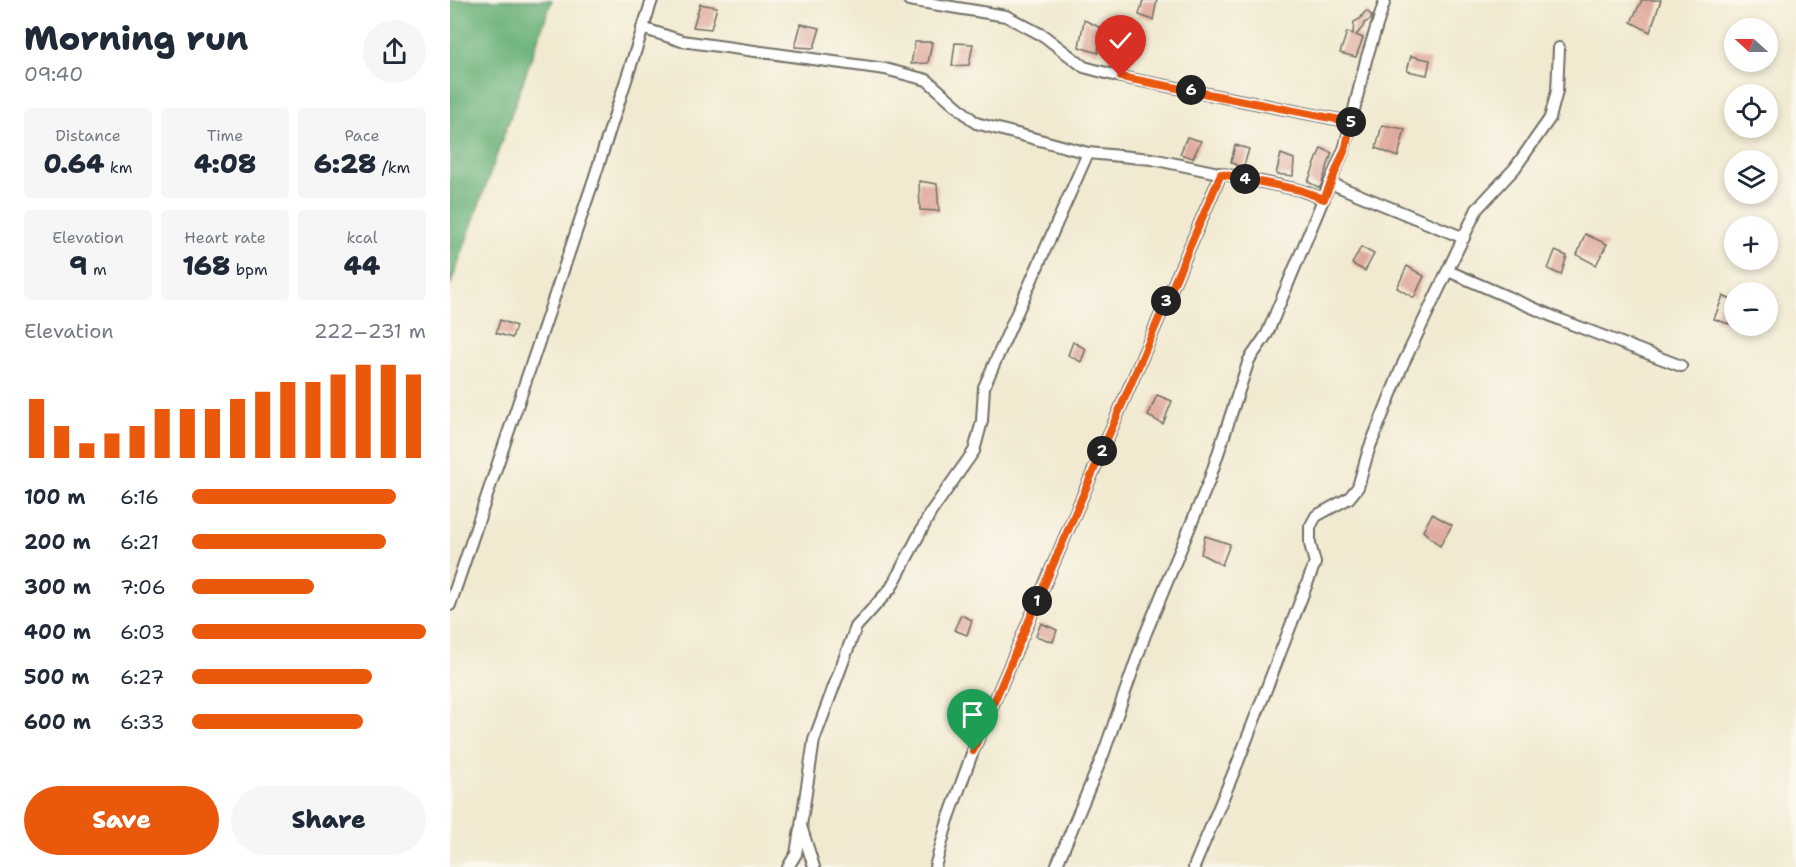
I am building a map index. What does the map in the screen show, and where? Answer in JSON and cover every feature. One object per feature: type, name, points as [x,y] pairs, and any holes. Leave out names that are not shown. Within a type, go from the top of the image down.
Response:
[{"type":"street","points":[[450,605],[652,0]]},
{"type":"street","points":[[909,0],[1006,16],[1044,36],[1084,67],[1121,77],[1351,122]]},
{"type":"street","points":[[1056,867],[1103,755],[1145,636],[1209,481],[1249,360],[1267,334],[1346,147],[1366,60],[1385,0]]},
{"type":"street","points":[[642,28],[682,41],[885,69],[927,80],[976,123],[1088,153],[1152,159],[1300,190],[1324,199]]},
{"type":"street","points":[[1194,867],[1238,762],[1315,563],[1310,544],[1310,527],[1316,516],[1349,498],[1358,487],[1369,449],[1403,364],[1477,209],[1515,168],[1550,118],[1557,91],[1559,48]]},
{"type":"street","points":[[788,867],[796,854],[814,740],[856,627],[891,588],[931,512],[974,451],[982,421],[984,387],[1088,153]]},
{"type":"street","points":[[935,867],[948,820],[973,751],[1221,174]]},
{"type":"street","points":[[1330,183],[1464,238]]},
{"type":"street","points":[[1448,271],[1561,320],[1681,366]]},
{"type":"street","points":[[801,826],[813,867]]},
{"type":"green space","points":[[450,0],[552,0],[450,286]]},
{"type":"building","points":[[1143,0],[1157,0],[1153,20],[1139,15]]},
{"type":"building","points":[[1642,0],[1661,0],[1650,32],[1631,22]]},
{"type":"building","points":[[700,4],[717,7],[711,29],[693,27]]},
{"type":"building","points":[[1367,11],[1372,16],[1356,35],[1363,38],[1356,57],[1340,53],[1347,32],[1353,34],[1354,22]]},
{"type":"building","points":[[1084,20],[1101,28],[1098,53],[1079,47]]},
{"type":"building","points":[[801,24],[820,28],[814,48],[795,47]]},
{"type":"building","points":[[915,42],[932,42],[928,63],[911,64]]},
{"type":"building","points":[[955,43],[973,44],[969,65],[952,66]]},
{"type":"building","points":[[1411,56],[1430,60],[1427,75],[1407,71]]},
{"type":"building","points":[[1382,125],[1405,129],[1398,157],[1376,148]]},
{"type":"building","points":[[1187,137],[1201,141],[1193,158],[1180,154]]},
{"type":"building","points":[[1235,145],[1249,149],[1243,169],[1231,162]]},
{"type":"building","points":[[1321,148],[1332,153],[1320,188],[1308,182]]},
{"type":"building","points":[[1281,154],[1294,159],[1293,176],[1276,174]]},
{"type":"building","points":[[919,181],[937,184],[939,211],[920,210]]},
{"type":"building","points":[[1585,234],[1607,244],[1596,265],[1577,255]]},
{"type":"building","points":[[1361,247],[1374,254],[1365,271],[1352,264]]},
{"type":"building","points":[[1555,251],[1567,256],[1561,275],[1548,269]]},
{"type":"building","points":[[1407,266],[1424,276],[1414,298],[1397,288]]},
{"type":"building","points":[[1723,296],[1724,322],[1714,319]]},
{"type":"building","points":[[500,320],[516,326],[512,338],[496,333]]},
{"type":"building","points":[[1073,342],[1086,349],[1081,362],[1068,355]]},
{"type":"building","points":[[1157,395],[1172,401],[1163,424],[1148,416]]},
{"type":"building","points":[[1432,514],[1452,525],[1440,546],[1423,531]]},
{"type":"building","points":[[1205,536],[1230,544],[1222,565],[1201,554]]},
{"type":"building","points":[[961,615],[972,620],[967,635],[954,630]]},
{"type":"building","points":[[1041,623],[1057,630],[1053,642],[1036,636]]},
{"type":"route","points":[[973,751],[1221,174],[1300,190],[1324,199],[1346,147],[1351,122],[1121,77]]}]
